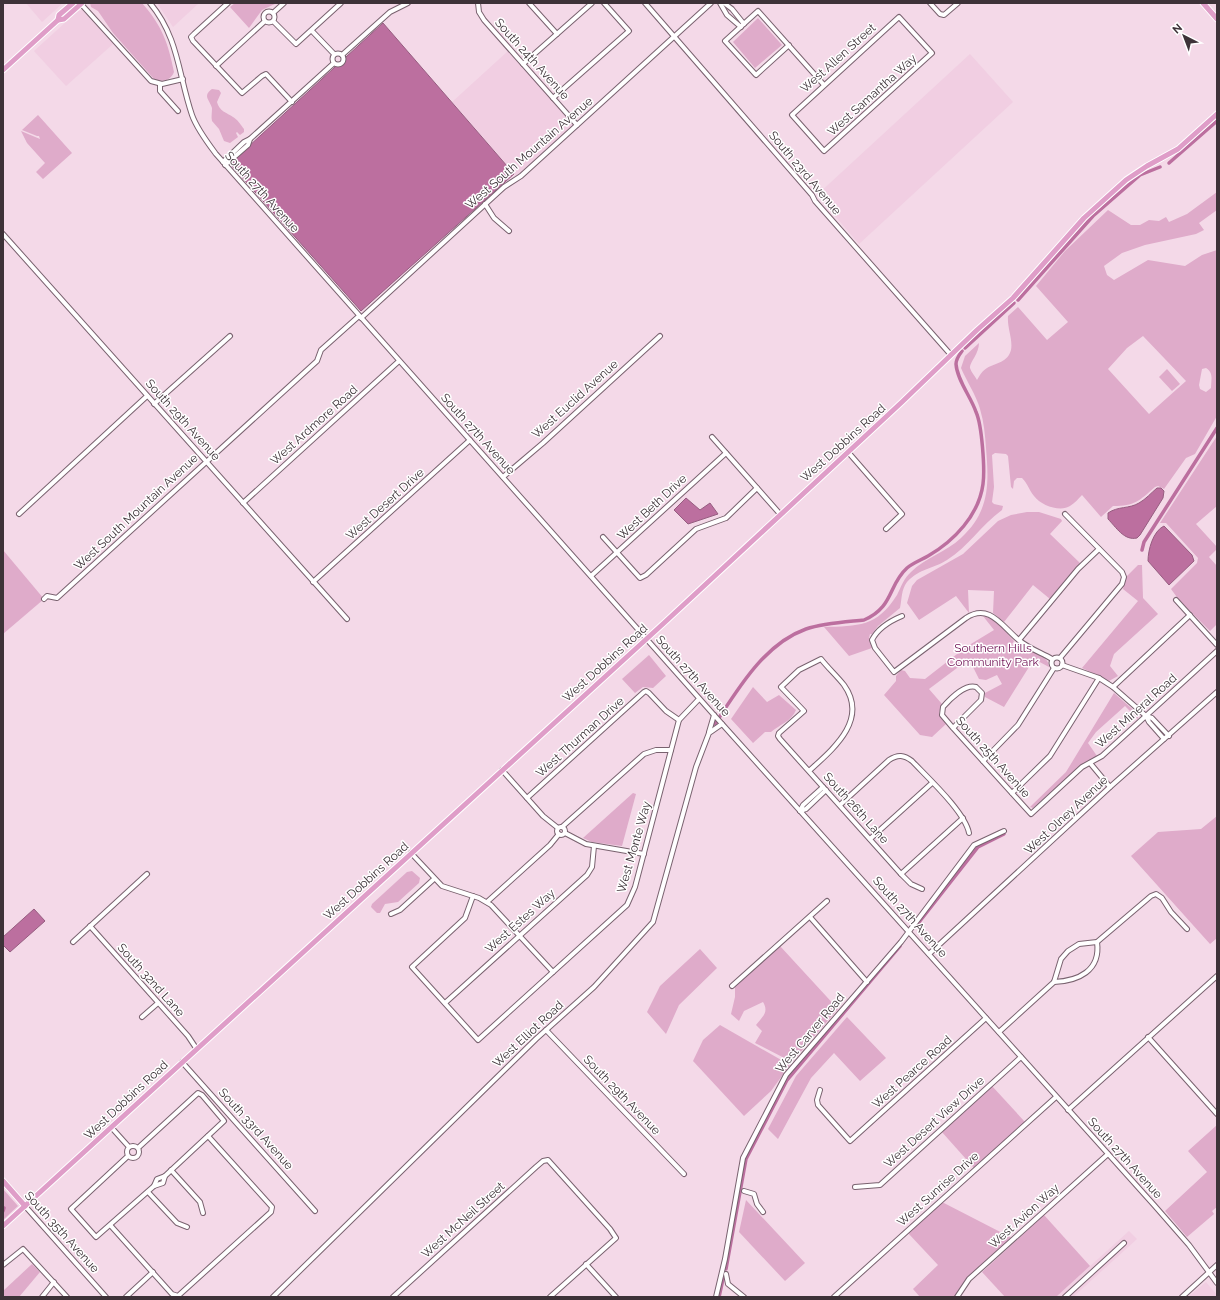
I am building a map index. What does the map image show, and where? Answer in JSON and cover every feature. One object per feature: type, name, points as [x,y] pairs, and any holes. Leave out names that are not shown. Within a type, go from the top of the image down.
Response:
[{"type":"main road","points":[[3,70],[58,20],[59,15],[72,3]]},
{"type":"main road","points":[[58,20],[64,19],[82,3]]},
{"type":"main road","points":[[1203,3],[1217,19]]},
{"type":"main road","name":"West Dobbins Road","points":[[3,1226],[848,452],[1013,298],[1069,234],[1106,198],[1137,172],[1178,149],[1217,114]]},
{"type":"main road","name":"South 35th Avenue","points":[[3,1181],[25,1206]]},
{"type":"street","points":[[82,3],[148,78],[160,84],[183,79]]},
{"type":"street","name":"South 27th Avenue","points":[[150,3],[162,18],[171,37],[195,121],[208,144],[224,164],[715,716],[1189,1245],[1217,1283]]},
{"type":"street","points":[[228,3],[191,37],[242,93],[266,74],[292,102]]},
{"type":"street","points":[[273,13],[284,3]]},
{"type":"street","points":[[272,21],[296,44],[341,3]]},
{"type":"street","points":[[224,164],[248,145],[250,139],[334,63],[341,63],[343,59],[342,55],[390,12],[408,3]]},
{"type":"street","name":"South 24th Avenue","points":[[478,3],[479,12],[484,20],[577,124]]},
{"type":"street","points":[[529,3],[557,34]]},
{"type":"street","points":[[523,64],[592,3]]},
{"type":"street","points":[[553,98],[629,31],[604,3]]},
{"type":"street","name":"South 23rd Avenue","points":[[646,3],[812,195],[815,201],[951,355]]},
{"type":"street","name":"West South Mountain Avenue","points":[[44,599],[48,596],[57,598],[205,461],[317,361],[321,350],[360,317],[504,187],[521,176],[711,3]]},
{"type":"street","points":[[720,3],[728,15],[742,25]]},
{"type":"street","points":[[724,3],[732,9],[742,25]]},
{"type":"street","points":[[930,3],[940,14],[946,14],[958,3]]},
{"type":"street","points":[[789,45],[756,75],[725,42],[758,11],[789,45],[824,85]]},
{"type":"street","points":[[265,21],[263,17],[265,12],[273,13]]},
{"type":"street","points":[[272,21],[274,18],[273,13]]},
{"type":"street","name":"West Samantha Way","points":[[792,115],[824,151],[932,53],[899,17]]},
{"type":"street","name":"West Allen Street","points":[[792,115],[899,17]]},
{"type":"street","points":[[216,66],[265,21]]},
{"type":"street","points":[[265,21],[269,23],[272,21]]},
{"type":"street","points":[[312,30],[334,54]]},
{"type":"street","points":[[334,54],[339,53],[342,55]]},
{"type":"street","points":[[334,54],[332,58],[334,63]]},
{"type":"street","points":[[160,84],[160,91],[178,111]]},
{"type":"street","points":[[485,204],[494,218],[509,231]]},
{"type":"street","name":"South 29th Avenue","points":[[3,234],[347,620]]},
{"type":"street","points":[[154,404],[230,336]]},
{"type":"street","name":"West Euclid Avenue","points":[[502,476],[543,442],[660,336]]},
{"type":"street","name":"West Ardmore Road","points":[[243,503],[399,361]]},
{"type":"street","points":[[20,514],[147,396]]},
{"type":"street","points":[[712,437],[780,514]]},
{"type":"street","name":"West Desert Drive","points":[[314,582],[470,440]]},
{"type":"street","points":[[848,452],[902,514],[886,529]]},
{"type":"street","name":"West Beth Drive","points":[[591,576],[726,453]]},
{"type":"street","points":[[603,537],[640,578],[646,575],[696,529],[726,518],[757,488]]},
{"type":"street","points":[[902,616],[896,618],[876,632],[872,640],[875,648],[894,672],[966,618],[972,614],[982,612],[996,618],[1019,640],[1052,659],[1057,657],[1060,658],[1122,584],[1124,577],[1122,572],[1065,514]]},
{"type":"street","points":[[1019,640],[1078,569],[1099,549]]},
{"type":"street","points":[[1176,600],[1217,645]]},
{"type":"street","points":[[1113,687],[1190,615]]},
{"type":"street","name":"West Mineral Road","points":[[1031,814],[1082,767],[1102,756],[1217,651]]},
{"type":"street","points":[[1060,658],[1062,666]]},
{"type":"street","name":"South 26th Lane","points":[[809,771],[844,737],[849,726],[852,712],[845,686],[821,659],[799,670],[781,687],[804,711],[779,733],[778,736],[809,771],[825,788],[901,874],[911,884],[922,889]]},
{"type":"street","points":[[1052,659],[1051,664],[1054,668]]},
{"type":"street","points":[[983,761],[1018,725],[1054,668],[1062,666],[1099,678],[1113,687],[1169,736]]},
{"type":"street","points":[[1012,793],[1050,756],[1099,678]]},
{"type":"street","name":"South 25th Avenue","points":[[953,728],[981,700],[982,694],[979,689],[974,686],[967,687],[944,706],[942,711],[943,717],[1031,814]]},
{"type":"street","name":"West Thurman Drive","points":[[527,798],[646,691],[666,711],[679,720]]},
{"type":"street","name":"West Olney Avenue","points":[[929,954],[1110,787],[1217,692]]},
{"type":"street","name":"West Monte Way","points":[[445,1003],[478,1040],[627,905],[632,896],[644,854],[679,720],[699,698]]},
{"type":"street","name":"West Elliot Road","points":[[273,1297],[546,1030],[604,976],[653,922],[696,767],[715,716]]},
{"type":"street","points":[[709,733],[721,722]]},
{"type":"street","points":[[1156,726],[1164,739]]},
{"type":"street","points":[[487,902],[550,845],[559,834],[560,828],[644,754],[656,750],[671,750]]},
{"type":"street","points":[[840,805],[889,760],[901,756],[912,761],[932,783],[963,818],[970,833]]},
{"type":"street","points":[[1090,763],[1110,787]]},
{"type":"street","points":[[502,770],[527,798],[565,833],[578,841],[594,846],[644,854]]},
{"type":"street","points":[[870,839],[932,783]]},
{"type":"street","points":[[800,811],[803,805],[825,788]]},
{"type":"street","points":[[901,874],[963,818]]},
{"type":"street","name":"West Carver Road","points":[[716,1297],[725,1259],[743,1158],[786,1075],[909,931],[974,845],[1004,831]]},
{"type":"street","points":[[559,834],[565,833]]},
{"type":"street","name":"West Estes Way","points":[[445,1003],[587,875],[592,867],[594,846]]},
{"type":"street","points":[[411,853],[434,879],[448,890],[473,896],[487,902],[520,935],[553,972]]},
{"type":"street","points":[[72,942],[147,874]]},
{"type":"street","points":[[391,914],[400,910],[434,879]]},
{"type":"street","points":[[999,1032],[1054,982],[1059,964],[1068,951],[1079,944],[1097,942],[1151,896],[1156,894],[1162,898],[1171,912],[1187,929]]},
{"type":"street","points":[[445,1003],[412,967],[464,919],[473,896]]},
{"type":"street","points":[[732,986],[827,901]]},
{"type":"street","points":[[810,917],[867,982]]},
{"type":"street","name":"South 32nd Lane","points":[[90,926],[188,1036],[196,1048]]},
{"type":"street","points":[[1054,982],[1069,981],[1082,977],[1096,959],[1097,942]]},
{"type":"street","points":[[1068,1110],[1217,976]]},
{"type":"street","points":[[142,1017],[158,1003]]},
{"type":"street","name":"West Pearce Road","points":[[820,1090],[817,1100],[818,1105],[850,1141],[986,1018]]},
{"type":"street","name":"South 29th Avenue","points":[[546,1030],[684,1174]]},
{"type":"street","points":[[1148,1037],[1217,1114]]},
{"type":"street","name":"West Desert View Drive","points":[[855,1187],[880,1185],[1021,1057]]},
{"type":"street","name":"South 33rd Avenue","points":[[182,1062],[315,1211]]},
{"type":"street","points":[[128,1156],[71,1209],[96,1237],[111,1226],[148,1192],[154,1186],[157,1179],[165,1176],[224,1121],[202,1095],[198,1093],[138,1148]]},
{"type":"street","name":"West Sunrise Drive","points":[[834,1297],[1056,1097]]},
{"type":"street","points":[[111,1128],[129,1147]]},
{"type":"street","points":[[111,1226],[176,1296],[180,1295],[273,1209],[208,1136]]},
{"type":"street","points":[[129,1147],[134,1146],[138,1148]]},
{"type":"street","points":[[128,1156],[127,1150],[129,1147]]},
{"type":"street","points":[[128,1156],[131,1158],[137,1157],[139,1154],[138,1148]]},
{"type":"street","name":"West Avion Way","points":[[957,1297],[969,1279],[1108,1154]]},
{"type":"street","name":"West McNeil Street","points":[[393,1297],[536,1167],[543,1161],[548,1160],[610,1229],[616,1238],[586,1264]]},
{"type":"street","points":[[171,1170],[200,1202],[203,1213]]},
{"type":"street","points":[[154,1186],[163,1183],[165,1176]]},
{"type":"street","points":[[744,1191],[754,1194],[757,1204],[763,1212]]},
{"type":"street","points":[[148,1192],[177,1223],[187,1227]]},
{"type":"street","name":"South 35th Avenue","points":[[25,1206],[106,1297]]},
{"type":"street","points":[[1065,1297],[1124,1243]]},
{"type":"street","points":[[3,1265],[22,1249],[67,1297]]},
{"type":"street","points":[[550,1297],[586,1264],[616,1297]]},
{"type":"street","points":[[1182,1297],[1217,1265]]},
{"type":"street","points":[[126,1297],[153,1272]]},
{"type":"street","points":[[726,1274],[728,1284],[744,1297]]},
{"type":"street","points":[[42,1297],[54,1282]]},
{"type":"shaded area","points":[[26,3],[63,3],[42,22]]},
{"type":"shaded area","points":[[157,3],[199,3],[173,27]]},
{"type":"shaded area","points":[[82,10],[113,44],[66,86],[34,51],[78,11]]},
{"type":"shaded area","points":[[383,23],[514,174],[361,311],[231,165],[236,158]]},
{"type":"shaded area","points":[[508,51],[574,125],[517,177],[452,102]]},
{"type":"shaded area","points":[[970,54],[1013,102],[859,244],[817,195]]},
{"type":"shaded area","points":[[1157,488],[1161,488],[1164,491],[1163,498],[1137,538],[1124,535],[1108,519],[1108,513],[1116,509],[1139,503]]},
{"type":"shaded area","points":[[686,498],[700,510],[710,503],[718,514],[688,524],[674,510]]},
{"type":"shaded area","points":[[1164,526],[1192,555],[1194,561],[1169,585],[1148,561],[1150,546],[1154,536],[1160,528]]},
{"type":"shaded area","points":[[34,909],[45,921],[10,952],[3,945],[3,937]]},
{"type":"shaded area","points":[[1129,1231],[1137,1239],[1073,1297],[1056,1297]]},
{"type":"shaded area","points":[[1206,1282],[1217,1297],[1188,1297]]},
{"type":"green space","points":[[90,3],[142,3],[155,19],[167,43],[174,72],[173,75],[169,79],[163,81],[154,79],[113,33],[98,11],[91,7]]},
{"type":"green space","points":[[235,3],[277,3],[262,10],[249,28],[230,7]]},
{"type":"green space","points":[[758,18],[782,45],[755,68],[733,42]]},
{"type":"green space","points":[[212,89],[219,90],[221,93],[217,102],[220,108],[236,119],[244,129],[244,132],[240,135],[237,132],[236,133],[238,137],[230,143],[224,141],[219,129],[212,121],[212,108],[207,96],[209,91]]},
{"type":"green space","points":[[38,115],[72,153],[43,179],[36,172],[45,163],[27,143],[21,131],[40,139],[39,136],[22,130]]},
{"type":"green space","points":[[1217,192],[1217,210],[1199,223],[1204,230],[1196,234],[1145,245],[1122,253],[1104,266],[1107,275],[1114,280],[1148,260],[1185,266],[1202,255],[1217,250],[1217,416],[1195,454],[1186,458],[1164,489],[1158,486],[1155,487],[1136,502],[1127,505],[1113,506],[1101,517],[1082,495],[1066,508],[1056,508],[1041,503],[1037,500],[1022,478],[1017,478],[1014,481],[1013,489],[1011,487],[1008,456],[1006,454],[995,453],[992,455],[994,487],[992,502],[1003,506],[1002,510],[969,542],[947,560],[912,577],[905,585],[900,608],[878,626],[872,634],[870,634],[869,638],[871,638],[872,648],[849,656],[824,627],[857,625],[874,619],[890,606],[909,574],[917,567],[955,543],[971,528],[978,518],[986,496],[987,485],[985,433],[978,404],[961,368],[965,356],[979,343],[979,347],[970,366],[971,371],[977,380],[985,369],[1004,360],[1011,350],[1008,316],[1018,307],[1047,340],[1068,322],[1036,286],[1065,251],[1108,210],[1131,225],[1140,225],[1149,220],[1159,221],[1166,217],[1169,222],[1187,214]],"holes":[[[1143,336],[1186,381],[1149,414],[1108,369],[1127,348]],[[1206,368],[1209,370],[1212,379],[1211,388],[1206,392],[1200,389],[1199,385],[1202,369]]]},
{"type":"green space","points":[[1167,369],[1180,384],[1172,391],[1159,377]]},
{"type":"green space","points":[[1217,436],[1217,506],[1196,524],[1217,547],[1217,549],[1209,557],[1217,566],[1217,624],[1210,631],[1179,600],[1171,589],[1197,563],[1198,558],[1166,523],[1160,523]]},
{"type":"green space","points":[[1027,512],[1039,512],[1061,519],[1062,521],[1050,534],[1080,563],[1050,599],[1033,585],[1004,622],[993,613],[994,591],[968,590],[969,613],[956,596],[919,620],[907,603],[912,586],[917,580],[963,554],[998,521],[1011,515]]},
{"type":"green space","points":[[3,550],[44,599],[3,634]]},
{"type":"green space","points":[[1138,565],[1142,565],[1143,598],[1158,614],[1114,654],[1110,666],[1118,676],[1109,681],[1082,668],[1138,601],[1123,589],[1126,577]]},
{"type":"green space","name":"Southern Hills Community Park","points":[[983,616],[995,620],[1014,641],[1012,644],[1016,647],[1019,644],[1023,647],[1022,650],[1027,653],[1029,650],[1045,658],[1049,667],[1034,659],[1004,707],[985,697],[985,693],[1002,684],[997,675],[986,680],[979,679],[972,665],[957,668],[929,689],[942,704],[939,713],[946,724],[932,737],[920,735],[884,695],[896,681],[896,676],[901,670],[905,671],[910,678],[925,679],[966,647],[994,630]]},
{"type":"green space","points":[[649,655],[666,676],[653,688],[643,687],[635,693],[622,679]]},
{"type":"green space","points":[[753,687],[767,702],[779,695],[796,710],[792,717],[771,732],[765,732],[753,743],[731,719]]},
{"type":"green space","points":[[1114,693],[1138,714],[1138,719],[1125,706],[1096,732],[1088,743],[1097,756],[1081,765],[1033,808],[1030,807],[1066,772]]},
{"type":"green space","points":[[633,793],[636,794],[622,846],[592,842],[583,838]]},
{"type":"green space","points":[[1217,816],[1217,938],[1210,944],[1131,856],[1158,832],[1201,829]]},
{"type":"green space","points":[[412,871],[420,878],[419,883],[398,902],[385,904],[380,913],[377,913],[371,907],[372,904],[407,872]]},
{"type":"green space","points":[[780,946],[838,1009],[792,1062],[755,1043],[762,1031],[756,1025],[765,1011],[765,1005],[763,1002],[744,1011],[739,1021],[731,1014],[735,997],[735,985]]},
{"type":"green space","points":[[700,949],[717,968],[679,1005],[666,1034],[647,1012],[660,986]]},
{"type":"green space","points":[[847,1017],[886,1058],[860,1081],[834,1053],[811,1078],[778,1139],[768,1129],[796,1076]]},
{"type":"green space","points":[[720,1025],[790,1065],[771,1091],[744,1116],[693,1061],[703,1040]]},
{"type":"green space","points":[[992,1086],[1025,1122],[974,1168],[941,1131]]},
{"type":"green space","points":[[1217,1125],[1217,1207],[1212,1211],[1214,1214],[1187,1237],[1165,1211],[1207,1172],[1188,1151]]},
{"type":"green space","points":[[3,1189],[18,1206],[3,1220]]},
{"type":"green space","points":[[746,1200],[805,1263],[785,1281],[739,1232]]},
{"type":"green space","points":[[942,1202],[1012,1238],[968,1278],[955,1297],[920,1297],[913,1289],[938,1265],[908,1233]]},
{"type":"green space","points":[[1044,1215],[1090,1266],[1056,1297],[1005,1297],[982,1272]]},
{"type":"green space","points":[[32,1264],[40,1272],[19,1297],[3,1297],[3,1291]]},
{"type":"waterway","points":[[1169,163],[1217,121]]},
{"type":"waterway","points":[[1018,300],[1093,216],[1140,175],[1160,167]]},
{"type":"waterway","points":[[965,348],[1014,303]]},
{"type":"waterway","points":[[715,724],[753,669],[777,645],[806,629],[827,624],[864,620],[874,615],[886,602],[896,581],[907,568],[947,543],[956,535],[971,516],[981,495],[984,477],[983,458],[978,418],[957,370],[957,360],[962,351]]},
{"type":"waterway","points":[[1142,550],[1144,542],[1217,428]]},
{"type":"waterway","points":[[916,926],[978,847],[1004,834]]},
{"type":"waterway","points":[[726,1269],[746,1159],[787,1080],[900,946]]},
{"type":"waterway","points":[[719,1297],[723,1279]]}]
